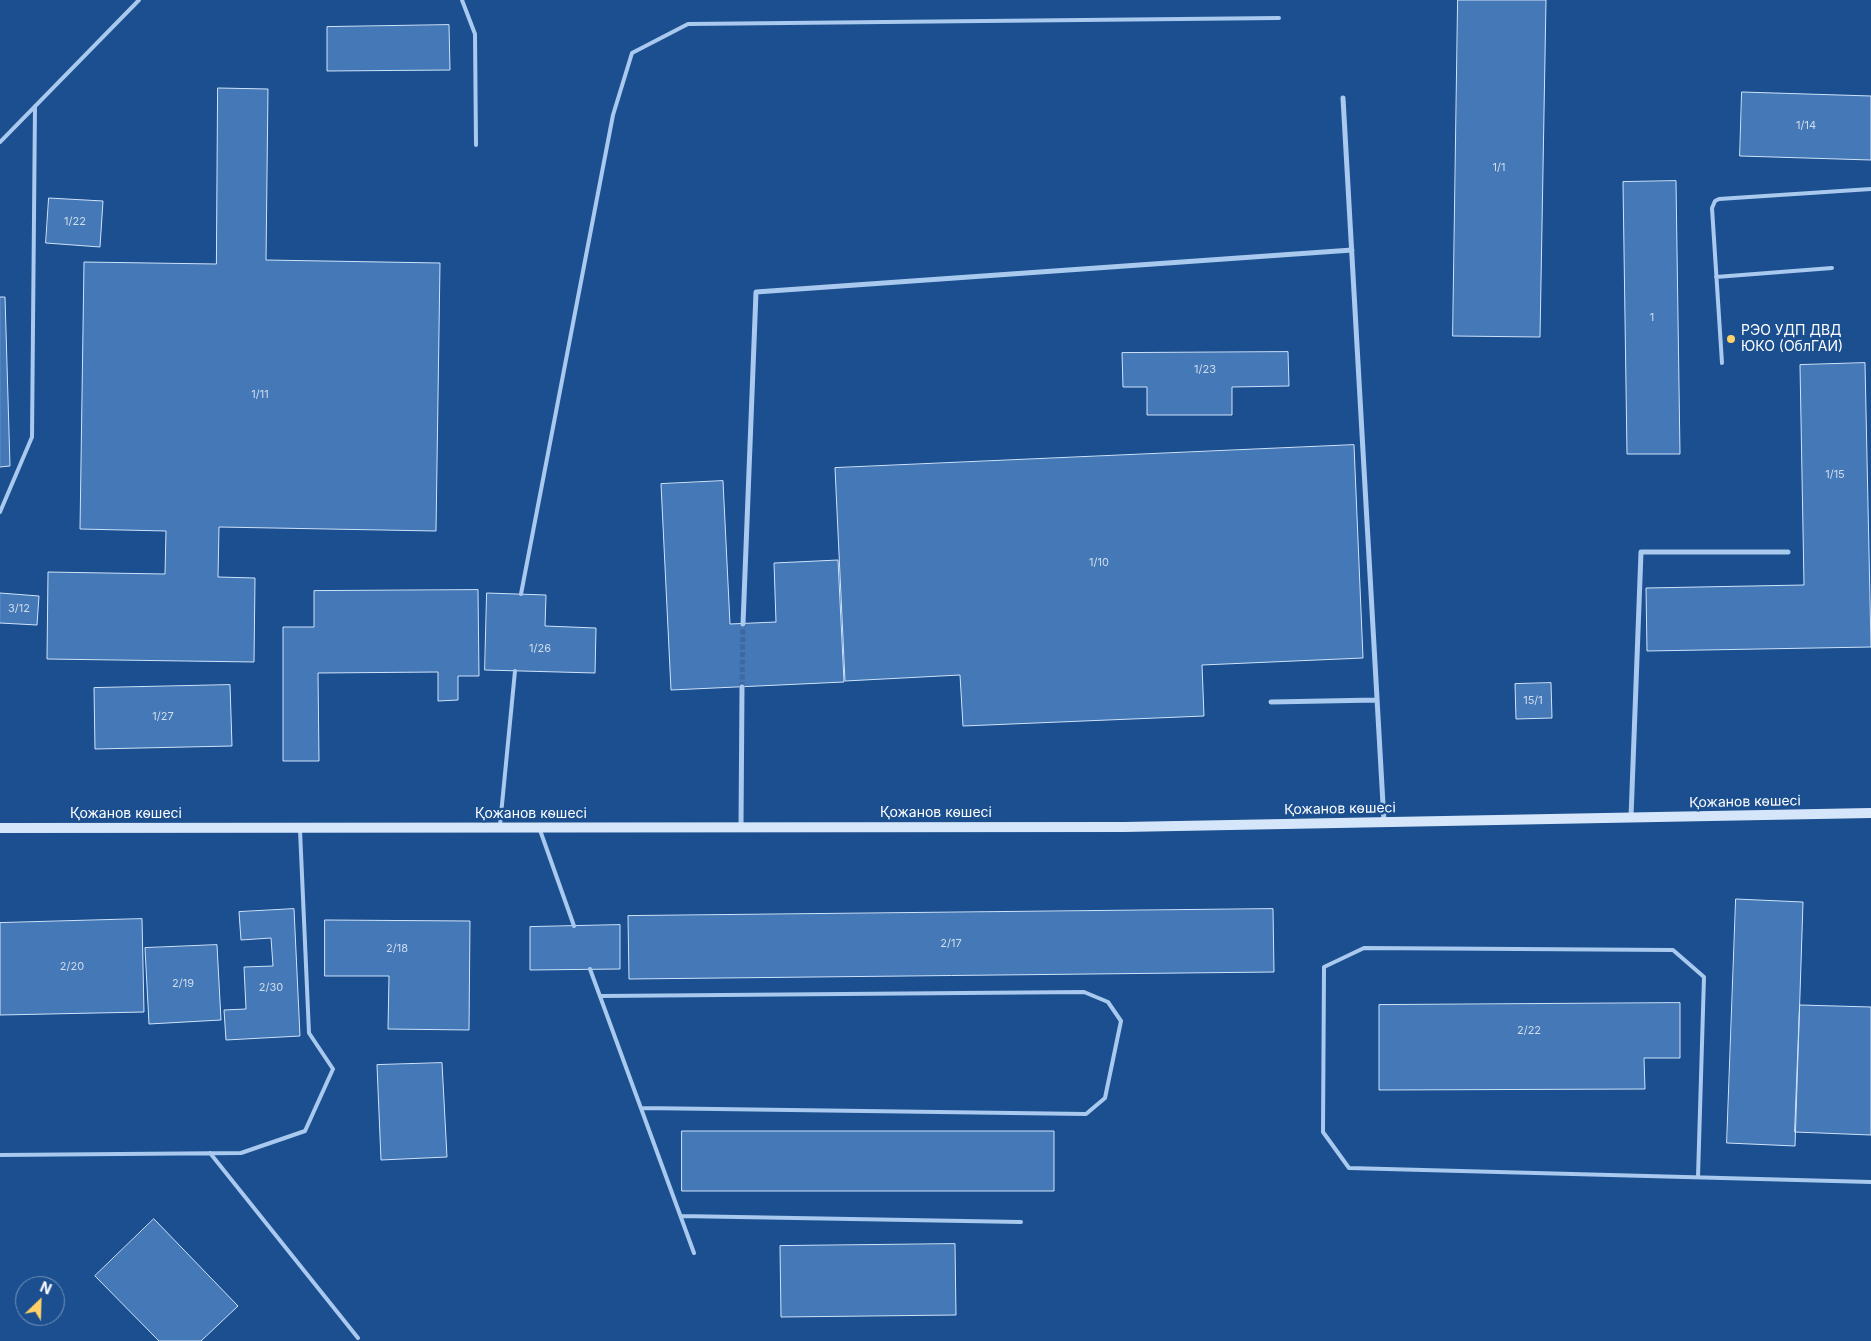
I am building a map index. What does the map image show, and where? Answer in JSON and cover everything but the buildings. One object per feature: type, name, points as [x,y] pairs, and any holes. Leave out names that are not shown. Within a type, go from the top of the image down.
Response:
[{"type":"main road","name":"Қожанов көшесі","points":[[0,828],[1124,827],[1871,813]]},
{"type":"street","points":[[1343,98],[1384,822]]},
{"type":"street","points":[[743,624],[756,292],[1352,250]]},
{"type":"street","points":[[1631,818],[1641,552],[1788,552]]},
{"type":"street","points":[[741,827],[742,687]]},
{"type":"street","points":[[1271,702],[1377,700]]},
{"type":"lane","points":[[0,142],[139,0]]},
{"type":"lane","points":[[462,0],[475,34],[476,145]]},
{"type":"lane","points":[[521,594],[613,115],[632,53],[688,24],[1279,18]]},
{"type":"lane","points":[[0,512],[32,437],[35,106]]},
{"type":"lane","points":[[1722,363],[1712,208],[1715,201],[1719,199],[1871,189]]},
{"type":"lane","points":[[1716,277],[1832,268]]},
{"type":"lane","points":[[499,827],[515,671]]},
{"type":"lane","points":[[0,1155],[241,1153],[305,1131],[333,1069],[309,1033],[300,827]]},
{"type":"lane","points":[[540,827],[574,926]]},
{"type":"lane","points":[[1698,1177],[1704,977],[1673,950],[1364,948],[1324,967],[1323,1132],[1348,1168],[1871,1182]]},
{"type":"lane","points":[[590,969],[694,1253]]},
{"type":"lane","points":[[601,996],[1084,992],[1108,1002],[1120,1021],[1105,1098],[1086,1114],[642,1108]]},
{"type":"lane","points":[[210,1153],[358,1338]]},
{"type":"lane","points":[[681,1216],[1021,1222]]},
{"type":"tunnel","points":[[742,687],[743,624]]},
{"type":"place","name":"РЭО УДП ДВД ЮКО (ОблГАИ)","points":[[1731,339]]}]
